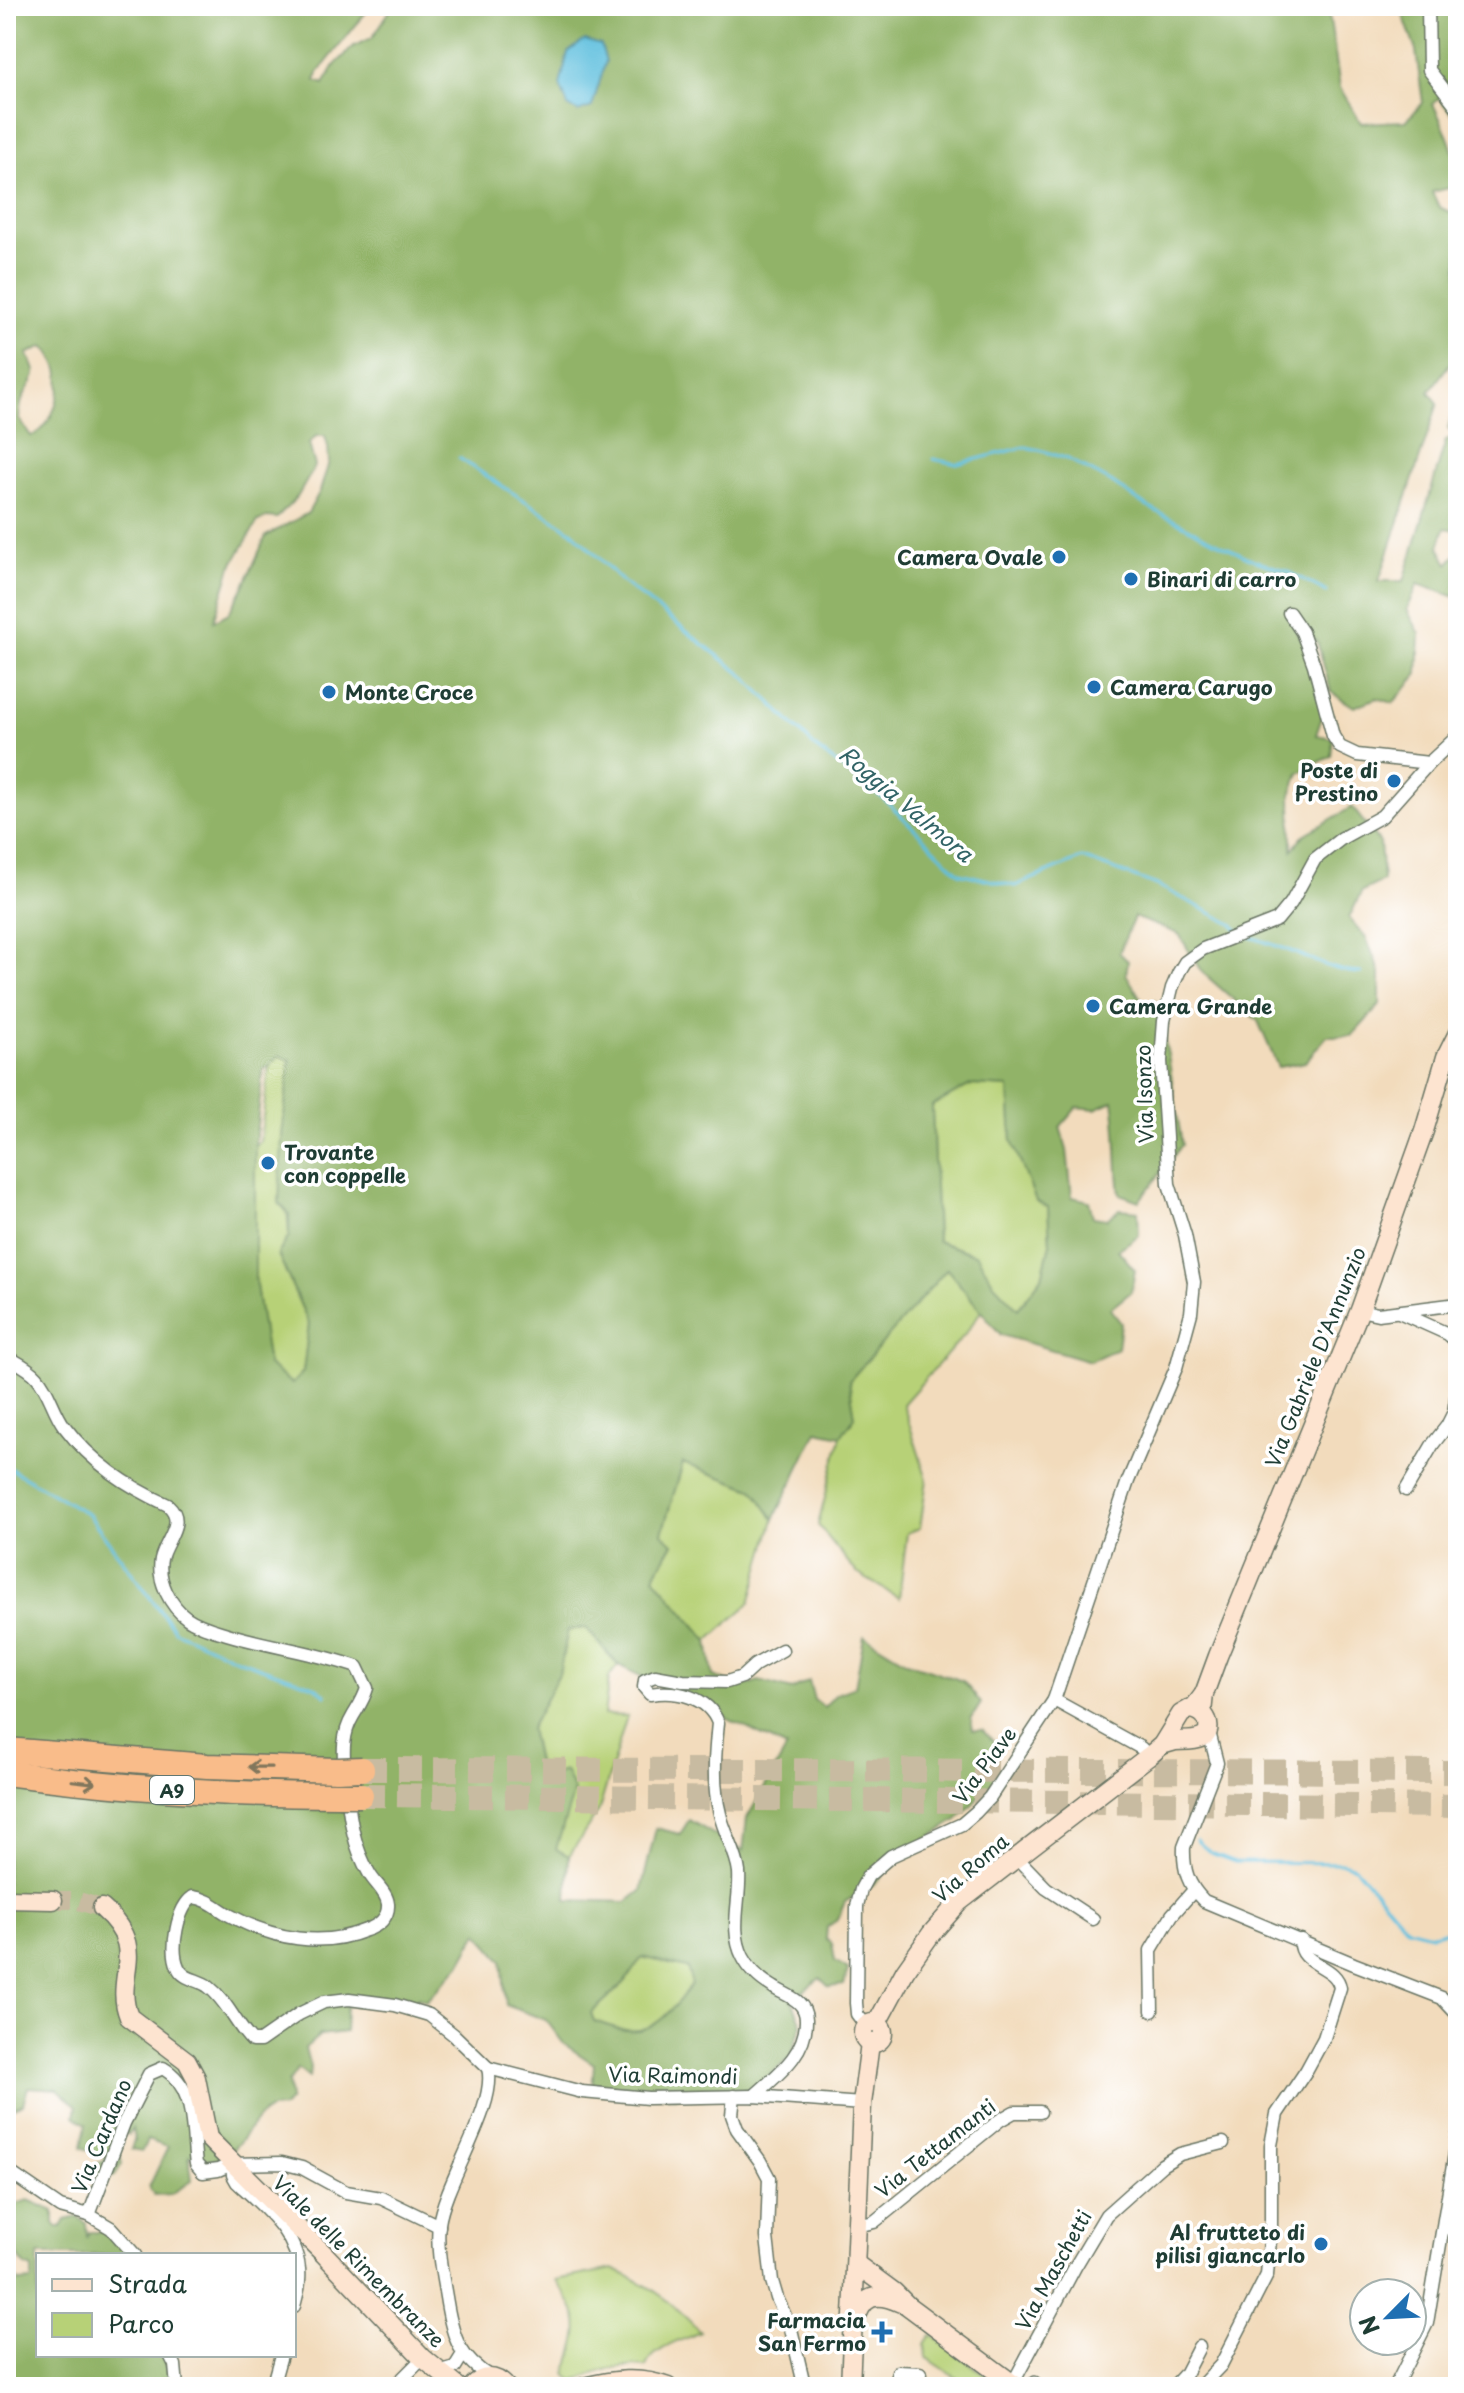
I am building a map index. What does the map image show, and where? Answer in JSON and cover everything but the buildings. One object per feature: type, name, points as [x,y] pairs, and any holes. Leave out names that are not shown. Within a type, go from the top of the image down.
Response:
[{"type":"highway","name":"A9","points":[[6,1750],[207,1766],[350,1770]]},
{"type":"highway","name":"A9","points":[[6,1773],[194,1791],[350,1795]]},
{"type":"main road","name":"Via Gabriele D'Annunzio","points":[[1199,1730],[1204,1694],[1218,1656],[1360,1310],[1424,1131],[1446,1057],[1458,1033]]},
{"type":"main road","name":"Via Gabriele D'Annunzio","points":[[1156,1750],[1181,1714],[1199,1730]]},
{"type":"main road","points":[[1156,1750],[1199,1730]]},
{"type":"main road","name":"Via Roma","points":[[850,2387],[862,2104],[871,2031],[905,1971],[959,1902],[1125,1777],[1156,1750]]},
{"type":"main road","points":[[6,1899],[53,1900]]},
{"type":"main road","name":"Viale delle Rimembranze","points":[[102,1908],[115,1919],[125,1938],[129,1959],[125,1995],[129,2017],[187,2061],[196,2078],[208,2138],[438,2372],[482,2385]]},
{"type":"main road","points":[[856,2264],[908,2306],[1020,2386]]},
{"type":"main road","points":[[852,2328],[859,2307],[868,2299],[879,2295],[908,2306]]},
{"type":"main road","points":[[584,2387],[625,2379],[668,2387]]},
{"type":"street","points":[[1428,6],[1429,70],[1458,108]]},
{"type":"street","points":[[1289,613],[1302,632],[1333,736],[1340,747],[1357,755],[1429,763]]},
{"type":"street","name":"Via Isonzo","points":[[1128,1481],[1176,1368],[1191,1313],[1194,1282],[1185,1235],[1169,1184],[1166,1154],[1161,1061],[1164,1021],[1172,988],[1185,962],[1193,955],[1277,920],[1291,903],[1315,859],[1334,843],[1382,816],[1429,763],[1458,736]]},
{"type":"street","points":[[1458,1220],[1455,1235],[1458,1246]]},
{"type":"street","points":[[1360,1310],[1378,1314],[1458,1304]]},
{"type":"street","points":[[1396,1311],[1448,1334],[1458,1343]]},
{"type":"street","points":[[6,1356],[39,1378],[67,1430],[110,1472],[175,1511],[175,1528],[161,1558],[160,1570],[169,1598],[178,1611],[189,1620],[208,1628],[357,1667],[367,1688],[346,1731],[343,1748],[352,1837],[370,1876],[387,1899],[388,1907],[382,1922],[342,1939],[288,1937],[259,1929],[210,1902],[193,1897],[182,1907],[178,1921],[176,1961],[181,1973],[213,1989],[252,2041],[260,2041],[299,2014],[324,2002],[349,1999],[395,2005],[429,2015],[488,2068],[489,2086],[446,2197],[439,2226],[451,2326],[457,2344],[482,2385]]},
{"type":"street","points":[[1406,1490],[1454,1412],[1458,1385]]},
{"type":"street","name":"Via Piave","points":[[871,2031],[857,2014],[857,1906],[861,1889],[868,1876],[891,1856],[962,1824],[976,1812],[990,1797],[1054,1700],[1128,1481]]},
{"type":"street","points":[[754,2096],[797,2056],[806,2021],[804,2008],[795,1998],[771,1987],[750,1968],[742,1955],[737,1937],[736,1910],[739,1871],[724,1832],[715,1788],[718,1723],[715,1716],[690,1696],[667,1691],[650,1694],[644,1687],[645,1680],[655,1676],[683,1681],[727,1682],[742,1677],[755,1665],[782,1650]]},
{"type":"street","points":[[1054,1700],[1141,1748],[1156,1750]]},
{"type":"street","points":[[1199,1730],[1217,1763],[1184,1847],[1183,1862],[1194,1890],[1204,1901],[1442,1998],[1458,2015]]},
{"type":"street","points":[[1016,1857],[1046,1888],[1093,1919]]},
{"type":"street","points":[[1152,2011],[1151,1950],[1172,1915],[1194,1890]]},
{"type":"street","points":[[1200,2387],[1221,2365],[1267,2275],[1271,2228],[1271,2145],[1277,2114],[1324,2038],[1340,1988],[1334,1974],[1304,1954],[1300,1947],[1301,1940]]},
{"type":"street","name":"Via Cardano","points":[[6,2170],[60,2207],[89,2215],[124,2123],[149,2074],[163,2068],[176,2076],[185,2094],[194,2124],[196,2164],[203,2172],[232,2164],[282,2163],[302,2168],[346,2192],[381,2198],[439,2226]]},
{"type":"street","name":"Via Raimondi","points":[[488,2068],[578,2092],[648,2098],[754,2096],[862,2104]]},
{"type":"street","points":[[734,2096],[732,2115],[737,2129],[769,2178],[767,2237],[772,2281],[791,2329],[803,2380]]},
{"type":"street","name":"Via Tettamanti","points":[[857,2226],[874,2222],[1000,2120],[1014,2112],[1040,2112]]},
{"type":"street","points":[[1395,2387],[1427,2323],[1458,2135]]},
{"type":"street","name":"Via Maschetti","points":[[1020,2386],[1019,2375],[1106,2215],[1171,2159],[1192,2150],[1223,2143]]},
{"type":"street","points":[[232,2164],[237,2182],[277,2220],[295,2253]]},
{"type":"street","points":[[89,2215],[111,2228],[133,2253]]},
{"type":"street","points":[[296,2255],[300,2280],[296,2297]]},
{"type":"street","points":[[1173,2387],[1185,2374],[1199,2347]]},
{"type":"street","points":[[171,2357],[177,2387]]},
{"type":"street","points":[[272,2387],[280,2357]]},
{"type":"street","points":[[394,2387],[423,2358]]},
{"type":"street","points":[[438,2372],[455,2367],[467,2358]]},
{"type":"street","points":[[898,2387],[898,2372],[920,2373],[919,2387]]},
{"type":"street","points":[[1020,2386],[1035,2383],[1040,2387]]},
{"type":"green space","points":[[6,6],[289,6],[293,12],[305,14],[310,6],[368,6],[318,73],[316,81],[324,84],[335,65],[354,46],[372,38],[393,6],[1383,6],[1329,13],[1340,88],[1361,123],[1406,121],[1423,103],[1416,51],[1400,6],[1458,6],[1458,121],[1439,98],[1433,104],[1454,154],[1458,186],[1432,192],[1439,207],[1458,216],[1458,352],[1429,392],[1438,403],[1379,581],[1404,581],[1446,440],[1456,436],[1448,428],[1452,414],[1458,411],[1458,446],[1453,449],[1454,480],[1458,481],[1458,504],[1454,509],[1458,514],[1458,530],[1445,528],[1439,547],[1448,564],[1458,553],[1456,597],[1418,584],[1407,610],[1420,634],[1418,674],[1393,703],[1377,698],[1354,707],[1331,692],[1317,641],[1293,626],[1307,647],[1323,714],[1316,735],[1333,738],[1331,756],[1299,773],[1291,795],[1292,850],[1304,835],[1352,807],[1380,843],[1383,881],[1362,891],[1349,918],[1366,938],[1380,972],[1380,1005],[1352,1036],[1327,1036],[1305,1062],[1278,1067],[1258,1021],[1201,971],[1179,934],[1134,917],[1119,953],[1128,961],[1126,974],[1144,1004],[1155,1001],[1168,1055],[1182,1145],[1139,1201],[1120,1194],[1113,1101],[1095,1109],[1077,1107],[1060,1127],[1067,1150],[1072,1197],[1089,1201],[1093,1217],[1107,1219],[1120,1209],[1138,1211],[1139,1235],[1118,1250],[1135,1270],[1131,1292],[1110,1309],[1121,1323],[1118,1348],[1090,1361],[1001,1335],[947,1269],[849,1381],[855,1417],[841,1436],[817,1431],[774,1519],[753,1489],[683,1463],[662,1533],[673,1543],[654,1577],[708,1641],[713,1676],[740,1687],[759,1681],[792,1690],[809,1681],[814,1700],[824,1707],[836,1694],[855,1687],[864,1636],[907,1662],[963,1681],[981,1703],[971,1719],[973,1730],[982,1730],[998,1746],[991,1755],[996,1780],[957,1820],[901,1855],[873,1885],[845,1902],[837,1920],[827,1927],[826,1939],[832,1944],[835,1961],[848,1969],[844,1985],[829,1987],[820,1978],[792,2000],[802,2024],[790,2058],[753,2090],[675,2097],[592,2089],[594,2064],[564,2044],[546,2020],[506,2005],[502,1960],[478,1933],[460,1965],[426,2001],[418,1997],[411,2005],[394,1998],[346,2006],[345,2032],[320,2035],[305,2048],[310,2067],[309,2078],[298,2069],[288,2083],[290,2100],[283,2108],[271,2109],[263,2114],[228,2154],[208,2159],[189,2155],[192,2181],[171,2194],[154,2195],[149,2187],[168,2147],[147,2140],[142,2151],[131,2149],[134,2140],[132,2128],[128,2135],[119,2129],[114,2131],[122,2164],[115,2175],[99,2181],[91,2172],[98,2163],[105,2161],[105,2153],[98,2155],[82,2147],[86,2124],[75,2116],[77,2106],[58,2089],[28,2087],[23,2104],[6,2111]],"holes":[[[44,346],[56,363],[59,383],[54,410],[44,427],[31,436],[19,419],[22,400],[35,374],[27,354]],[[316,436],[325,436],[329,462],[320,491],[308,513],[266,536],[229,613],[214,621],[231,567],[258,521],[267,517],[277,518],[298,496],[315,466],[309,444]],[[279,1056],[290,1060],[279,1203],[289,1214],[289,1236],[278,1254],[309,1324],[303,1372],[292,1384],[268,1365],[255,1279],[255,1144],[263,1069]],[[970,1085],[1009,1087],[1012,1141],[1036,1201],[1048,1207],[1050,1244],[1042,1277],[1018,1309],[994,1284],[977,1255],[937,1241],[932,1106]],[[586,1628],[618,1665],[787,1748],[747,1818],[743,1851],[689,1820],[680,1834],[656,1828],[641,1891],[627,1902],[567,1900],[569,1856],[556,1849],[574,1791],[565,1771],[540,1778],[530,1729],[559,1674],[568,1630]],[[642,1957],[687,1968],[692,1984],[665,2016],[647,2028],[618,2029],[594,2021],[591,2013],[624,1983]]]},
{"type":"green space","points":[[279,1055],[290,1059],[282,1137],[289,1236],[278,1254],[309,1324],[303,1372],[292,1384],[268,1365],[255,1279],[255,1144],[260,1142],[269,1066]]},
{"type":"green space","points":[[970,1085],[1009,1087],[1012,1141],[1048,1206],[1050,1244],[1042,1277],[1018,1309],[994,1284],[977,1255],[937,1241],[932,1106]]},
{"type":"green space","points":[[947,1268],[981,1311],[966,1333],[903,1404],[927,1479],[920,1528],[907,1533],[899,1598],[857,1573],[818,1525],[841,1436],[855,1417],[849,1381]]},
{"type":"green space","points":[[683,1463],[753,1489],[774,1519],[750,1603],[708,1641],[654,1577],[673,1544],[662,1533]]},
{"type":"green space","points":[[586,1628],[618,1665],[609,1677],[604,1715],[627,1716],[599,1810],[569,1856],[556,1850],[530,1729],[559,1674],[568,1630]]},
{"type":"green space","points":[[641,1957],[687,1968],[693,1983],[665,2017],[647,2028],[625,2030],[594,2021],[591,2013],[624,1983]]},
{"type":"green space","points":[[28,2200],[54,2211],[57,2227],[61,2227],[65,2220],[78,2217],[86,2223],[87,2238],[89,2232],[107,2229],[129,2253],[36,2253],[36,2357],[164,2357],[172,2387],[6,2387],[6,2265],[12,2262],[14,2275],[19,2282],[32,2281],[32,2269],[22,2262],[8,2237],[8,2219],[14,2205]]},
{"type":"green space","points":[[613,2269],[661,2295],[700,2332],[661,2350],[646,2367],[609,2369],[573,2382],[566,2374],[578,2325],[572,2306],[556,2280]]},
{"type":"green space","points":[[931,2334],[1001,2387],[970,2387],[926,2357],[925,2344]]},
{"type":"water","points":[[585,40],[601,45],[606,61],[592,107],[578,112],[568,106],[560,85],[568,52]]},
{"type":"waterway","points":[[933,459],[957,464],[1025,447],[1068,459],[1111,482],[1146,506],[1210,539],[1256,561],[1287,571],[1327,592]]},
{"type":"waterway","name":"Roggia Valmora","points":[[459,458],[573,532],[624,583],[743,675],[817,749],[884,799],[959,873],[1015,886],[1082,858],[1157,885],[1234,925],[1238,931]]},
{"type":"waterway","name":"Roggia Valmora","points":[[1248,936],[1344,971],[1361,973]]},
{"type":"waterway","points":[[6,1466],[89,1515],[175,1631],[237,1659],[314,1686],[326,1695]]},
{"type":"waterway","points":[[1196,1840],[1211,1853],[1235,1862],[1342,1863],[1355,1867],[1407,1928],[1431,1934],[1458,1930]]},
{"type":"tunnel","points":[[362,1769],[1458,1772]]},
{"type":"tunnel","points":[[361,1795],[1458,1806]]},
{"type":"tunnel","points":[[53,1900],[75,1900],[102,1908]]},
{"type":"place","name":"Camera Ovale","points":[[1059,557]]},
{"type":"place","name":"Binari di carro","points":[[1131,579]]},
{"type":"place","name":"Camera Carugo","points":[[1094,687]]},
{"type":"place","name":"Monte Croce","points":[[329,692]]},
{"type":"place","name":"Poste di Prestino","points":[[1394,781]]},
{"type":"place","name":"Camera Grande","points":[[1093,1006]]},
{"type":"place","name":"Trovante con coppelle","points":[[268,1163]]},
{"type":"place","name":"Al frutteto di pilisi giancarlo","points":[[1321,2244]]},
{"type":"place","name":"Farmacia San Fermo","points":[[882,2332]]}]
